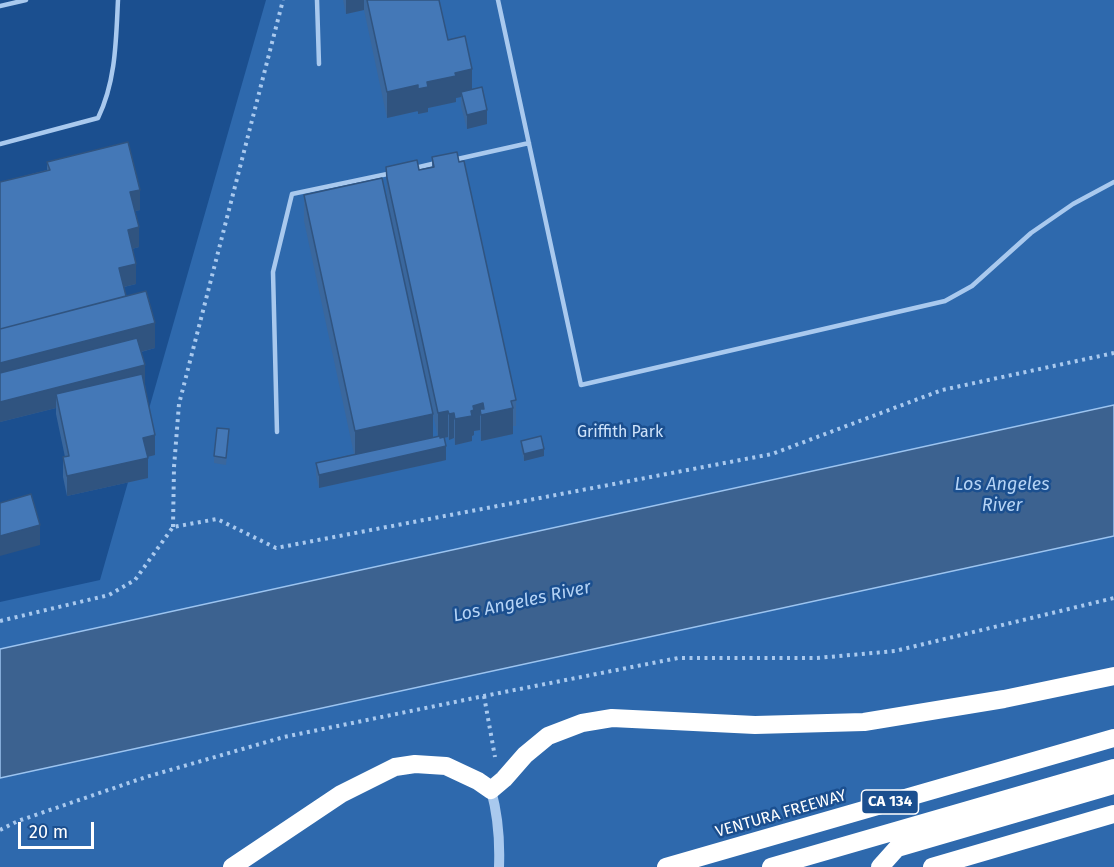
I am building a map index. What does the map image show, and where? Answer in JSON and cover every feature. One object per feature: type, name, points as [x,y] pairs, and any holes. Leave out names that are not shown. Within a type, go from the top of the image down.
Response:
[{"type":"highway","points":[[232,867],[341,794],[395,767],[415,764],[446,766],[495,786],[525,755],[548,736],[582,723],[612,718],[755,725],[864,722],[1004,699],[1114,676]]},
{"type":"highway","name":"VENTURA FREEWAY","points":[[666,867],[1114,738]]},
{"type":"highway","points":[[771,867],[1114,768]]},
{"type":"highway","points":[[880,867],[897,848],[1114,785]]},
{"type":"highway","points":[[932,867],[1114,814]]},
{"type":"street","points":[[495,786],[500,849],[499,867]]},
{"type":"lane","points":[[0,6],[26,0]]},
{"type":"lane","points":[[0,144],[98,118],[106,100],[114,65],[118,0]]},
{"type":"lane","points":[[316,0],[319,64]]},
{"type":"lane","points":[[498,0],[580,385],[945,301],[972,286],[1031,233],[1073,204],[1114,183]]},
{"type":"lane","points":[[450,160],[529,143]]},
{"type":"lane","points":[[405,170],[439,163]]},
{"type":"lane","points":[[277,432],[273,272],[292,194],[394,172]]},
{"type":"path","points":[[0,621],[109,595],[135,580],[173,527],[174,467],[179,404],[283,0]]},
{"type":"path","points":[[173,527],[217,519],[276,548],[287,546],[772,454],[942,390],[1114,353]]},
{"type":"path","points":[[0,830],[18,821],[146,777],[284,737],[678,658],[817,658],[895,651],[1114,598]]},
{"type":"path","points":[[484,696],[495,786]]},
{"type":"green space","name":"Griffith Park","points":[[266,0],[1114,0],[1114,867],[0,867],[0,602],[100,580]]},
{"type":"water","name":"Los Angeles River","points":[[1114,405],[1114,536],[0,778],[0,649]]},
{"type":"building","points":[[367,0],[439,0],[448,40],[465,36],[472,69],[455,73],[456,76],[427,82],[428,87],[418,89],[418,85],[387,92]]},
{"type":"building","points":[[482,87],[487,110],[467,115],[461,92]]},
{"type":"building","points":[[128,142],[140,190],[130,192],[139,227],[128,230],[136,264],[119,268],[126,296],[0,329],[0,182],[50,170],[47,162]]},
{"type":"building","points":[[457,152],[459,162],[464,161],[516,400],[511,401],[513,408],[481,415],[480,409],[484,409],[483,403],[473,406],[472,416],[455,419],[454,413],[449,414],[448,411],[438,413],[386,167],[417,160],[419,170],[434,167],[432,157]]},
{"type":"building","points":[[382,178],[433,414],[355,431],[304,195]]},
{"type":"building","points":[[146,291],[155,323],[0,363],[0,329]]},
{"type":"building","points":[[137,338],[145,365],[0,402],[0,373]]},
{"type":"building","points":[[142,374],[155,435],[143,438],[148,458],[67,476],[63,457],[69,456],[56,394]]},
{"type":"building","points":[[217,428],[229,429],[226,458],[214,456]]},
{"type":"building","points":[[440,436],[440,438],[444,437],[446,446],[319,475],[316,463]]},
{"type":"building","points":[[541,436],[544,449],[524,454],[521,441]]},
{"type":"building","points":[[31,494],[40,525],[0,536],[0,503]]}]
